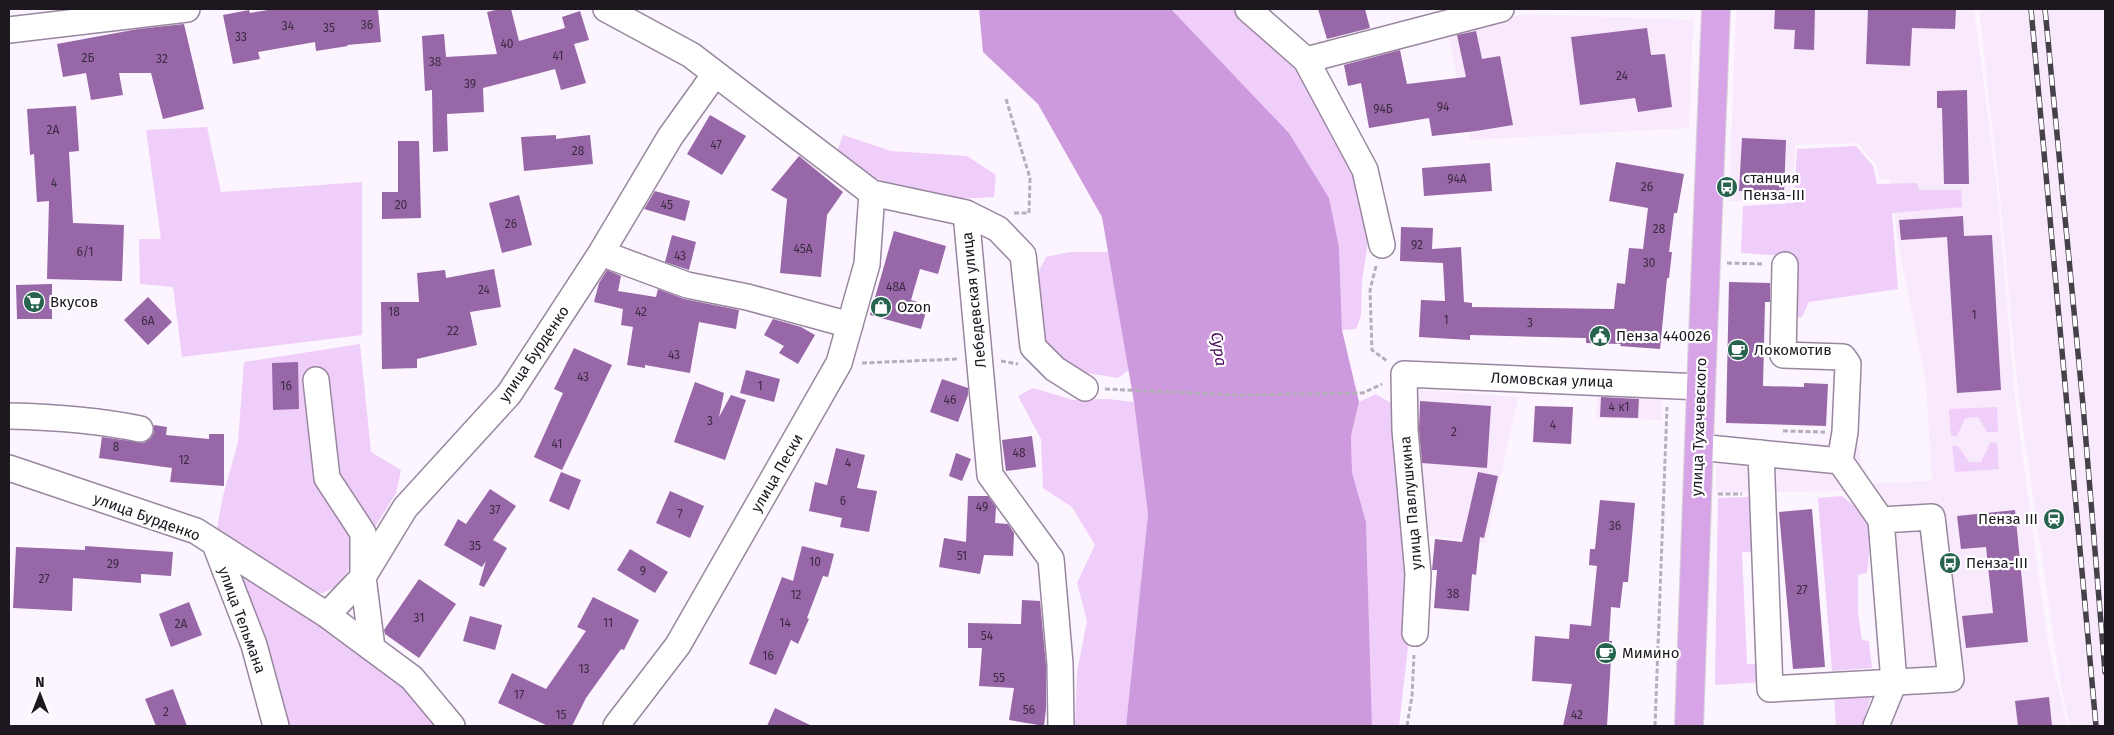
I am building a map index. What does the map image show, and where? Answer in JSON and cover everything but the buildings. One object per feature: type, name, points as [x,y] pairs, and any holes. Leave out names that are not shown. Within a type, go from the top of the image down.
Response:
[{"type":"main road","name":"улица Тухачевского","points":[[1690,726],[1698,448],[1716,9]]},
{"type":"street","points":[[9,30],[187,9]]},
{"type":"street","name":"Лебедевская улица","points":[[606,9],[691,55],[872,193],[966,214],[990,475],[1051,559],[1060,664],[1061,726]]},
{"type":"street","points":[[1248,9],[1306,60],[1365,170],[1382,245]]},
{"type":"street","points":[[1306,60],[1501,9]]},
{"type":"street","name":"улица Бурденко","points":[[327,615],[363,577],[405,508],[510,394],[601,253],[670,137],[716,74]]},
{"type":"street","name":"улица Пески","points":[[616,726],[678,645],[839,364],[867,264],[872,193]]},
{"type":"street","points":[[966,214],[998,229],[1024,255],[1034,348],[1056,369],[1085,388]]},
{"type":"street","points":[[601,253],[687,285],[747,297],[850,325]]},
{"type":"street","points":[[1785,265],[1783,355],[1842,357],[1848,364],[1845,432],[1840,461],[1881,520],[1894,682],[1876,726]]},
{"type":"street","name":"Ломовская улица","points":[[1404,374],[1701,387]]},
{"type":"street","name":"улица Павлушкина","points":[[1404,374],[1405,430],[1418,574],[1415,633]]},
{"type":"street","points":[[316,380],[326,478],[363,533],[363,577],[372,648]]},
{"type":"street","points":[[9,416],[46,417],[140,428]]},
{"type":"street","points":[[1698,448],[1840,461]]},
{"type":"street","points":[[1762,453],[1770,689],[1951,678],[1932,517],[1881,520]]},
{"type":"street","name":"улица Бурденко","points":[[9,468],[196,532],[327,615],[412,678],[452,726]]},
{"type":"street","name":"улица Тельмана","points":[[215,544],[254,644],[276,726]]},
{"type":"path","points":[[1006,99],[1030,178],[1030,186]]},
{"type":"path","points":[[1382,245],[1370,290],[1372,350],[1404,374]]},
{"type":"path","points":[[1724,272],[1724,263],[1785,265]]},
{"type":"path","points":[[839,364],[980,358]]},
{"type":"path","points":[[1655,726],[1668,385]]},
{"type":"path","points":[[1129,391],[1236,394],[1363,393]]},
{"type":"path","points":[[1781,431],[1845,432]]},
{"type":"path","points":[[1712,494],[1744,494]]},
{"type":"path","points":[[1407,726],[1412,696],[1415,633]]},
{"type":"shaded area","points":[[1171,9],[1233,9],[1298,65],[1353,168],[1369,234],[1362,281],[1361,316],[1356,329],[1342,330],[1339,247],[1289,133]]},
{"type":"shaded area","name":"Пенза III","points":[[1736,9],[1974,9],[1997,188],[2015,400],[2048,644],[2067,726],[1874,726],[1880,688],[1871,572],[1878,520],[1843,491],[1716,493],[1716,440],[1859,445],[1864,484],[1932,481],[1926,383],[1898,243],[1890,180],[1880,179],[1877,166],[1858,143],[1795,145],[1792,200],[1729,201]]},
{"type":"shaded area","points":[[1979,9],[2105,9],[2105,726],[2069,726],[2058,667],[2019,399],[1999,187]]},
{"type":"shaded area","points":[[1525,14],[1693,20],[1689,128],[1470,140],[1447,29]]},
{"type":"shaded area","points":[[207,127],[221,192],[362,182],[362,335],[182,357],[173,287],[140,284],[139,239],[161,239],[146,130]]},
{"type":"shaded area","points":[[843,135],[891,151],[967,156],[996,175],[994,197],[933,200],[857,171],[837,151]]},
{"type":"shaded area","points":[[1856,146],[1873,166],[1877,184],[1917,183],[1919,190],[1961,190],[1962,207],[1892,213],[1898,289],[1809,302],[1802,317],[1784,318],[1784,256],[1741,253],[1743,206],[1794,203],[1797,149]]},
{"type":"shaded area","points":[[1070,252],[1108,252],[1129,370],[1118,378],[1062,369],[1043,351],[1035,279],[1046,257]]},
{"type":"shaded area","points":[[360,344],[371,452],[401,470],[396,493],[339,585],[323,593],[305,593],[229,544],[217,528],[223,496],[238,442],[244,362]]},
{"type":"shaded area","points":[[1033,388],[1073,400],[1108,399],[1134,402],[1148,514],[1126,726],[1075,726],[1077,672],[1087,621],[1077,583],[1095,545],[1072,507],[1043,488],[1041,439],[1018,396]]},
{"type":"shaded area","points":[[1408,389],[1518,397],[1486,543],[1427,535],[1411,463]]},
{"type":"shaded area","points":[[1598,393],[1662,395],[1662,420],[1596,418]]},
{"type":"shaded area","points":[[1376,394],[1394,405],[1411,577],[1408,647],[1399,726],[1372,726],[1366,522],[1352,472],[1351,436],[1359,402]]},
{"type":"shaded area","points":[[1997,407],[1998,432],[1987,432],[1978,417],[1965,418],[1957,436],[1951,436],[1949,409]]},
{"type":"shaded area","points":[[1997,442],[1999,469],[1955,472],[1952,446],[1958,446],[1969,462],[1981,462],[1990,443]]},
{"type":"shaded area","points":[[1773,496],[1776,552],[1742,552],[1747,664],[1762,664],[1762,682],[1715,685],[1718,498]]},
{"type":"shaded area","points":[[1842,496],[1873,521],[1867,573],[1858,575],[1858,613],[1862,640],[1869,641],[1872,668],[1832,671],[1818,498]]},
{"type":"shaded area","points":[[231,563],[383,669],[443,726],[283,726]]},
{"type":"shaded area","points":[[1834,693],[1872,693],[1862,726],[1836,726]]},
{"type":"water","name":"Сура","points":[[979,9],[1171,9],[1289,133],[1329,198],[1339,247],[1342,330],[1359,402],[1351,436],[1352,472],[1366,522],[1372,726],[1126,726],[1148,514],[1134,402],[1102,217],[1038,104],[983,52]]},
{"type":"railway","points":[[2031,9],[2096,726]]},
{"type":"railway","points":[[2045,9],[2083,405],[2105,672]]},
{"type":"place","name":"станция Пенза-III","points":[[1727,187]]},
{"type":"place","name":"Вкусов","points":[[34,302]]},
{"type":"place","name":"Ozon","points":[[881,307]]},
{"type":"place","name":"Пенза 440026","points":[[1600,336]]},
{"type":"place","name":"Локомотив","points":[[1738,350]]},
{"type":"place","name":"Пенза III","points":[[2054,519]]},
{"type":"place","name":"Пенза-III","points":[[1950,563]]},
{"type":"place","name":"Мимино","points":[[1606,653]]}]
